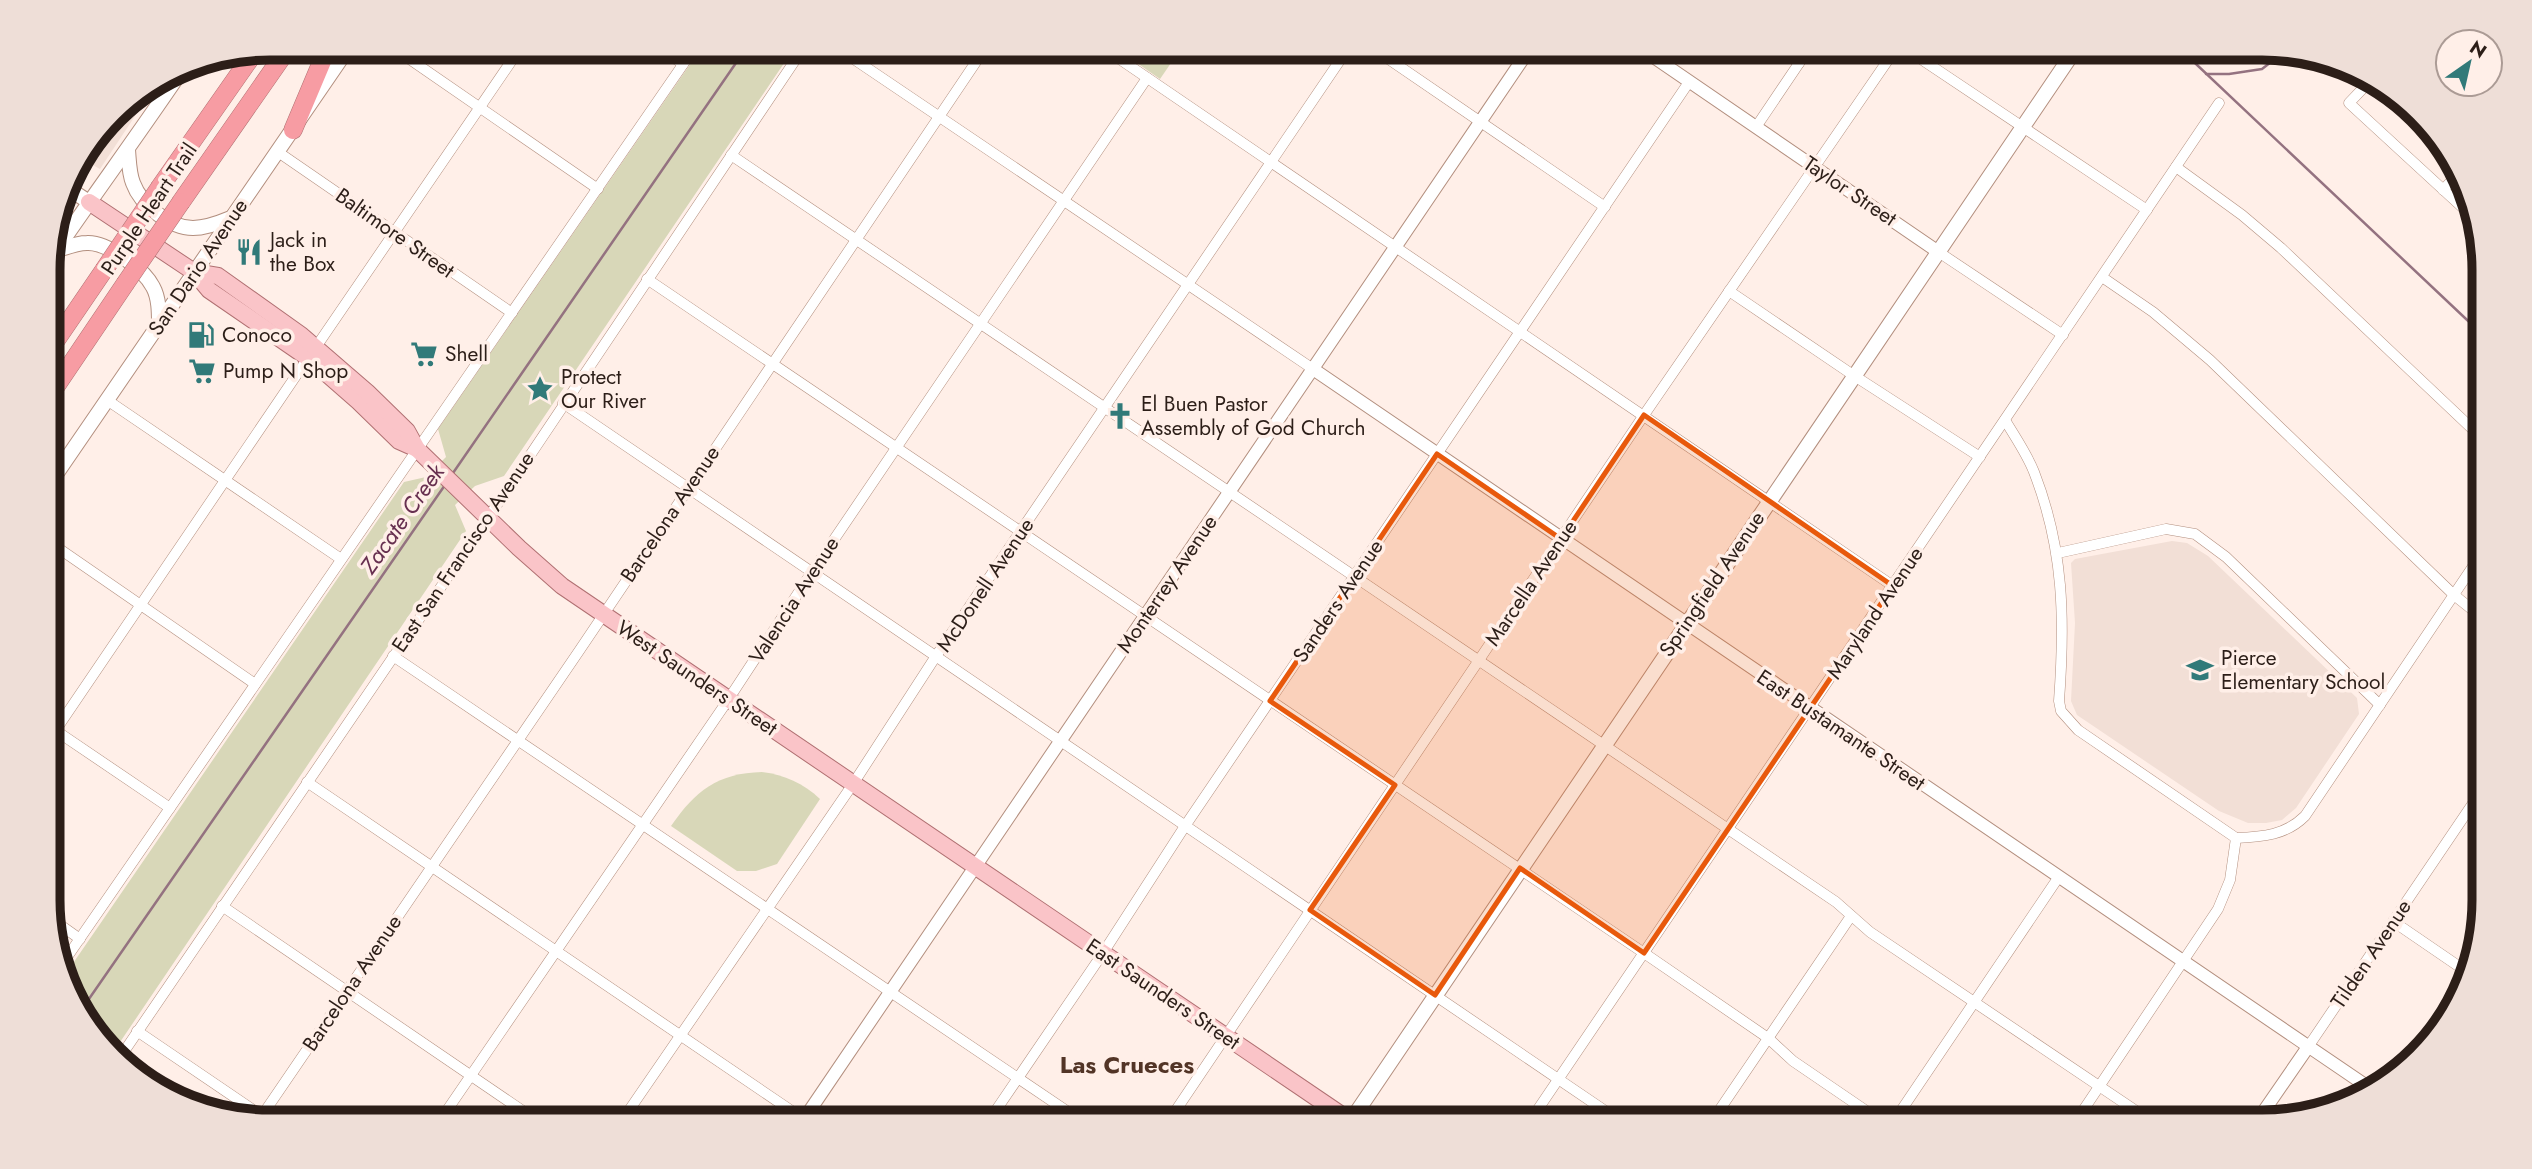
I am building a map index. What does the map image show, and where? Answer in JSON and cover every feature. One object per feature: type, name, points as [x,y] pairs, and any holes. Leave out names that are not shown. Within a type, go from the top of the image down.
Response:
[{"type":"highway","name":"Purple Heart Trail","points":[[60,380],[280,60]]},
{"type":"highway","points":[[293,130],[323,60]]},
{"type":"highway","name":"Purple Heart Trail","points":[[60,334],[248,61]]},
{"type":"main road","name":"Springfield Avenue","points":[[1359,1109],[2069,59]]},
{"type":"main road","name":"San Dario Avenue","points":[[60,469],[340,60]]},
{"type":"main road","points":[[62,242],[128,150],[166,87]]},
{"type":"main road","points":[[128,150],[133,184],[150,208],[173,223],[191,228],[216,224],[231,218]]},
{"type":"main road","points":[[74,192],[89,202]]},
{"type":"main road","name":"West Saunders Street","points":[[89,202],[194,272],[209,290],[312,352],[399,441],[417,449],[544,571],[603,615],[975,867]]},
{"type":"main road","points":[[61,252],[76,244],[96,244],[108,248],[139,269],[153,285],[159,324]]},
{"type":"main road","name":"East Saunders Street","points":[[975,867],[1334,1109]]},
{"type":"street","name":"McDonell Avenue","points":[[629,1110],[853,784],[936,656],[1341,59]]},
{"type":"street","points":[[1389,59],[1605,206]]},
{"type":"street","name":"Monterrey Avenue","points":[[812,1110],[1523,59]]},
{"type":"street","name":"Taylor Street","points":[[1657,59],[2063,335]]},
{"type":"street","points":[[1794,59],[1799,63]]},
{"type":"street","points":[[1756,127],[1802,59]]},
{"type":"street","name":"Marcella Avenue","points":[[1176,1110],[1644,415],[1889,59]]},
{"type":"street","points":[[1922,59],[2147,210]]},
{"type":"street","points":[[410,60],[598,189]]},
{"type":"street","points":[[60,717],[141,605],[512,60]]},
{"type":"street","points":[[677,60],[683,64]]},
{"type":"street","points":[[68,956],[686,60]]},
{"type":"street","name":"East San Francisco Avenue","points":[[124,1051],[488,518],[795,60]]},
{"type":"street","points":[[855,60],[1313,369]]},
{"type":"street","name":"Barcelona Avenue","points":[[265,1110],[978,60]]},
{"type":"street","points":[[1120,60],[1893,586]]},
{"type":"street","name":"Valencia Avenue","points":[[447,1110],[728,700],[1147,78]]},
{"type":"street","name":"Sanders Avenue","points":[[996,1110],[1103,953],[1185,825],[1689,82]]},
{"type":"street","points":[[2365,87],[2349,103],[2463,209]]},
{"type":"street","name":"Maryland Avenue","points":[[1538,1109],[2219,103]]},
{"type":"street","name":"Baltimore Street","points":[[278,152],[512,313]]},
{"type":"street","points":[[731,155],[1836,902],[1870,932],[2133,1109]]},
{"type":"street","points":[[2176,167],[2242,215],[2281,248],[2472,429]]},
{"type":"street","points":[[2443,190],[2452,180]]},
{"type":"street","points":[[2102,277],[2153,312],[2210,360],[2472,609]]},
{"type":"street","points":[[647,279],[1644,953],[1768,1038],[1793,1061],[1864,1109]]},
{"type":"street","points":[[1729,291],[1980,457]]},
{"type":"street","name":"East Bustamante Street","points":[[1313,369],[2363,1084]]},
{"type":"street","points":[[107,400],[341,559]]},
{"type":"street","points":[[563,403],[1603,1109]]},
{"type":"street","points":[[2005,420],[2033,470],[2052,524],[2058,553],[2064,617],[2059,701],[2061,711],[2078,730],[2236,838],[2269,836],[2298,824],[2472,568]]},
{"type":"street","points":[[2058,553],[2166,529],[2195,534],[2226,557],[2380,705]]},
{"type":"street","points":[[60,549],[255,684]]},
{"type":"street","points":[[393,656],[1065,1110]]},
{"type":"street","points":[[60,733],[170,808]]},
{"type":"street","points":[[307,782],[789,1110]]},
{"type":"street","name":"Tilden Avenue","points":[[2265,1109],[2472,808]]},
{"type":"street","points":[[2084,1109],[2184,963],[2225,897],[2236,838]]},
{"type":"street","points":[[1902,1109],[2058,878]]},
{"type":"street","points":[[222,906],[521,1110]]},
{"type":"street","points":[[1720,1109],[1851,916]]},
{"type":"street","points":[[2393,922],[2461,968]]},
{"type":"street","points":[[61,925],[80,939]]},
{"type":"street","points":[[137,1031],[247,1108]]},
{"type":"highlighted area","points":[[1644,415],[1893,586],[1644,953],[1520,868],[1435,995],[1310,910],[1395,785],[1270,701],[1437,454],[1561,539]]},
{"type":"shaded area","points":[[140,105],[100,169],[88,165],[103,142],[121,121]]},
{"type":"shaded area","name":"Pierce Elementary School","points":[[2172,541],[2187,543],[2208,556],[2357,698],[2359,714],[2296,808],[2282,820],[2248,823],[2219,811],[2077,715],[2071,701],[2075,623],[2071,563],[2075,559]]},
{"type":"green space","points":[[693,60],[786,60],[504,476],[475,486],[455,505],[466,531],[118,1045],[88,1004],[71,966],[404,482],[426,477],[446,457],[438,429]]},
{"type":"green space","points":[[1132,60],[1173,60],[1160,79]]},
{"type":"green space","points":[[762,772],[793,781],[820,799],[777,864],[756,871],[737,871],[671,826],[689,803],[709,786],[733,776]]},
{"type":"waterway","points":[[2191,59],[2472,325]]},
{"type":"waterway","name":"Zacate Creek","points":[[453,473],[738,60]]},
{"type":"waterway","name":"Zacate Creek","points":[[2206,74],[2262,69],[2274,60]]},
{"type":"waterway","name":"Zacate Creek","points":[[87,1002],[445,485]]},
{"type":"place","name":"Jack in the Box","points":[[249,252]]},
{"type":"place","name":"Conoco","points":[[201,335]]},
{"type":"place","name":"Shell","points":[[424,354]]},
{"type":"place","name":"Pump N Shop","points":[[202,371]]},
{"type":"place","name":"Protect Our River","points":[[540,389]]},
{"type":"place","name":"El Buen Pastor Assembly of God Church","points":[[1120,416]]},
{"type":"place","name":"Pierce Elementary School","points":[[2200,670]]},
{"type":"district","name":"Las Crueces","points":[[1127,1065]]}]
